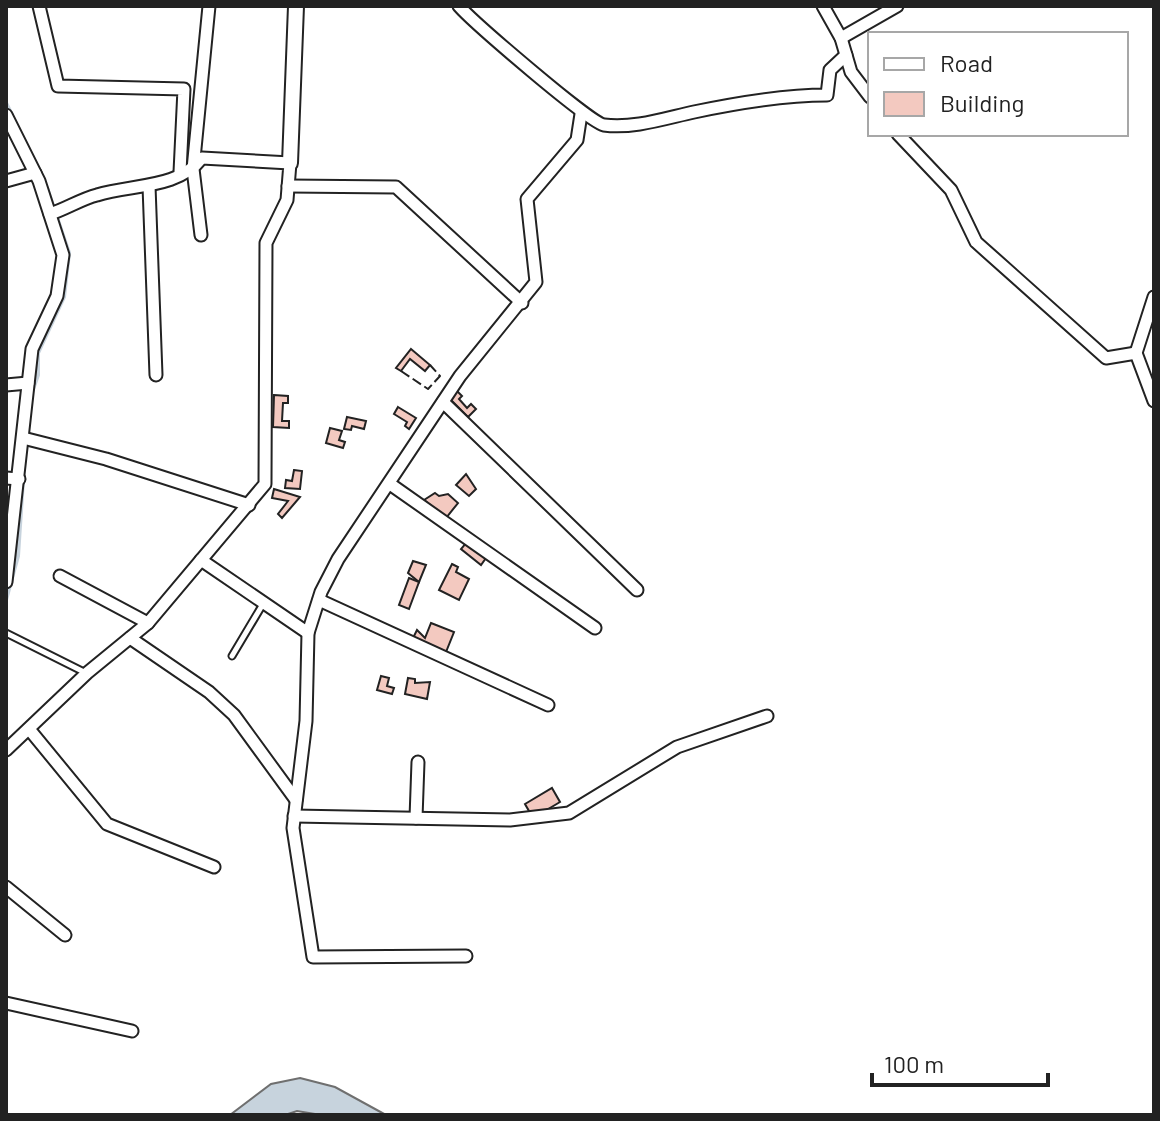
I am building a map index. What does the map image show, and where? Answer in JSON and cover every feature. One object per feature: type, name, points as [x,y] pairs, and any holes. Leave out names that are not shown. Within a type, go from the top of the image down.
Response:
[{"type":"street","points":[[39,6],[58,86],[184,89],[180,172]]},
{"type":"street","points":[[201,235],[193,169],[209,6]]},
{"type":"street","points":[[6,750],[87,673],[148,623],[265,484],[266,243],[287,200],[296,6]]},
{"type":"street","points":[[459,6],[473,22],[536,72],[581,114],[602,126],[636,124],[716,107],[827,95],[830,70],[846,55]]},
{"type":"street","points":[[823,6],[841,38],[851,72],[868,94]]},
{"type":"street","points":[[841,38],[897,6]]},
{"type":"street","points":[[466,956],[313,957],[294,816],[306,721],[308,633],[338,559],[443,402],[536,282],[527,199],[577,140],[581,114]]},
{"type":"street","points":[[6,115],[35,173],[63,255],[57,296],[32,349],[27,439],[12,479],[6,582]]},
{"type":"street","points":[[900,136],[951,190],[976,242],[1106,358],[1136,353]]},
{"type":"street","points":[[51,213],[97,195],[149,186],[193,169],[202,158],[290,163]]},
{"type":"street","points":[[6,181],[35,173]]},
{"type":"street","points":[[149,186],[156,375]]},
{"type":"street","points":[[288,186],[396,187],[522,303]]},
{"type":"street","points":[[1154,297],[1136,353],[1154,401]]},
{"type":"street","points":[[6,385],[28,383]]},
{"type":"street","points":[[443,402],[637,590]]},
{"type":"street","points":[[27,439],[249,505]]},
{"type":"street","points":[[390,484],[595,628]]},
{"type":"street","points":[[201,560],[308,633]]},
{"type":"street","points":[[60,576],[148,623]]},
{"type":"street","points":[[319,600],[548,705]]},
{"type":"street","points":[[130,638],[209,692],[234,715],[296,800]]},
{"type":"street","points":[[294,816],[510,820],[569,813],[677,747],[767,716]]},
{"type":"street","points":[[29,729],[107,824],[214,867]]},
{"type":"street","points":[[416,818],[418,762]]},
{"type":"street","points":[[6,887],[65,935]]},
{"type":"street","points":[[6,1003],[132,1031]]},
{"type":"lane","points":[[232,656],[263,603]]},
{"type":"lane","points":[[6,633],[87,673]]},
{"type":"shaded area","points":[[300,1078],[335,1087],[386,1115],[321,1115],[297,1111],[285,1115],[230,1115],[271,1084]]},
{"type":"building","points":[[411,349],[430,365],[425,371],[410,359],[401,371],[396,368]]},
{"type":"building","points":[[457,391],[467,408],[471,404],[476,409],[468,417],[450,399]]},
{"type":"building","points":[[274,395],[288,396],[288,403],[283,403],[282,421],[289,421],[289,428],[273,427]]},
{"type":"building","points":[[398,407],[416,418],[409,429],[405,426],[407,422],[394,414]]},
{"type":"building","points":[[347,417],[366,421],[364,429],[352,426],[351,430],[344,429]]},
{"type":"building","points":[[330,428],[342,431],[339,440],[345,442],[343,448],[326,443]]},
{"type":"building","points":[[294,470],[302,471],[300,489],[285,488],[286,480],[292,481]]},
{"type":"building","points":[[466,474],[476,489],[469,496],[456,485]]},
{"type":"building","points":[[274,489],[300,497],[282,518],[278,514],[288,501],[272,498]]},
{"type":"building","points":[[435,493],[439,496],[448,494],[458,503],[446,518],[424,500]]},
{"type":"building","points":[[466,543],[486,558],[481,565],[461,549]]},
{"type":"building","points":[[413,561],[426,565],[419,582],[408,573]]},
{"type":"building","points":[[452,564],[458,567],[456,572],[469,579],[459,600],[439,590]]},
{"type":"building","points":[[409,578],[419,582],[409,609],[399,605]]},
{"type":"building","points":[[431,623],[454,632],[446,652],[413,638],[417,630],[425,638]]},
{"type":"building","points":[[381,676],[389,678],[387,686],[394,688],[392,694],[377,690]]},
{"type":"building","points":[[408,678],[415,679],[415,683],[430,682],[427,699],[405,694]]},
{"type":"building","points":[[552,788],[560,802],[533,818],[525,804]]},
{"type":"waterway","points":[[6,103],[12,115]]},
{"type":"waterway","points":[[32,392],[38,375],[38,353],[64,297],[69,253],[47,188]]},
{"type":"waterway","points":[[6,600],[18,556],[23,480]]},
{"type":"fence","points":[[401,371],[428,389],[440,376],[430,365]]}]
